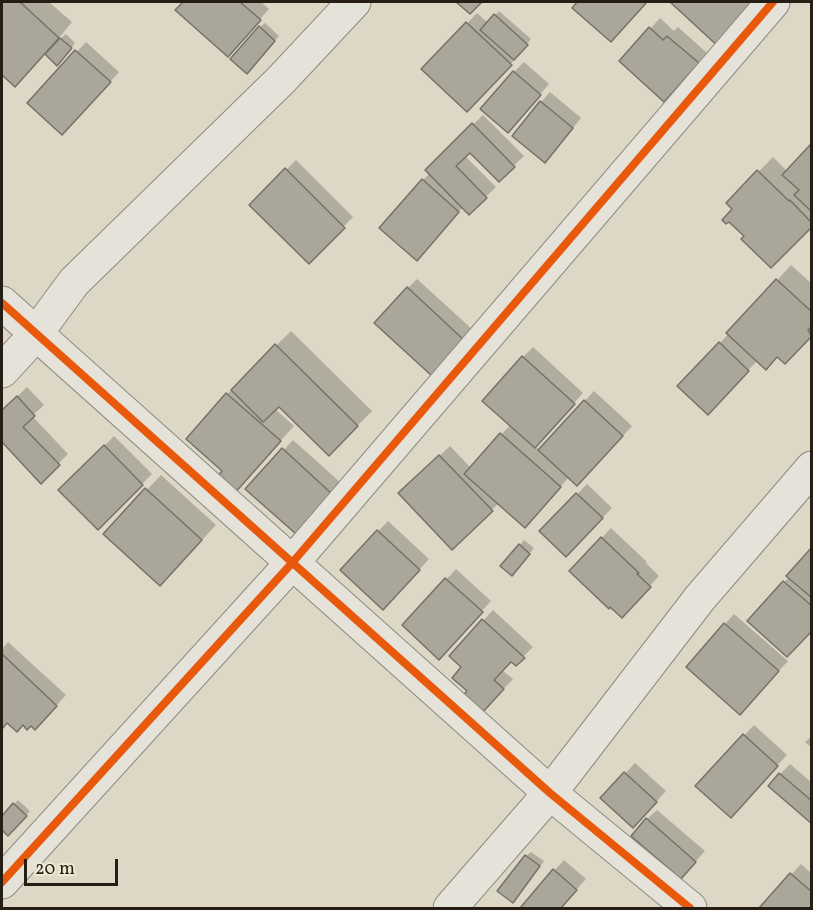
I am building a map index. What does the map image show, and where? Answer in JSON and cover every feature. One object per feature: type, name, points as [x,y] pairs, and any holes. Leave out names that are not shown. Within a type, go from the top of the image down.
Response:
[{"type":"street","points":[[2,372],[35,334],[74,282],[281,80],[354,2]]},
{"type":"street","points":[[2,882],[292,563],[773,2]]},
{"type":"street","points":[[2,303],[550,793],[690,909]]},
{"type":"street","points":[[450,909],[550,793],[700,598],[812,468]]},
{"type":"building","points":[[3,2],[20,2],[59,38],[15,87],[2,75]]},
{"type":"building","points":[[183,2],[240,2],[261,20],[228,57],[175,10]]},
{"type":"building","points":[[456,2],[482,2],[470,14]]},
{"type":"building","points":[[577,2],[647,2],[611,42],[572,8]]},
{"type":"building","points":[[670,2],[757,2],[721,49]]},
{"type":"building","points":[[494,14],[528,45],[514,60],[480,30]]},
{"type":"building","points":[[466,22],[512,65],[467,112],[421,69]]},
{"type":"building","points":[[259,26],[275,41],[247,74],[230,59]]},
{"type":"building","points":[[649,27],[663,40],[667,36],[699,63],[664,102],[619,61]]},
{"type":"building","points":[[60,38],[72,48],[57,66],[45,54]]},
{"type":"building","points":[[75,50],[111,82],[62,135],[27,103]]},
{"type":"building","points":[[513,71],[541,95],[508,133],[480,109]]},
{"type":"building","points":[[540,101],[573,128],[545,163],[512,136]]},
{"type":"building","points":[[472,123],[515,167],[499,182],[470,153],[456,166],[487,198],[469,215],[425,170]]},
{"type":"building","points":[[810,145],[812,146],[812,212],[794,195],[799,190],[782,175]]},
{"type":"building","points":[[285,168],[345,228],[309,264],[249,205]]},
{"type":"building","points":[[757,170],[812,223],[812,227],[771,268],[741,239],[744,236],[729,222],[726,224],[722,220],[732,209],[726,203]]},
{"type":"building","points":[[422,179],[459,212],[417,261],[379,228]]},
{"type":"building","points":[[776,279],[812,312],[812,326],[808,330],[812,336],[785,364],[777,357],[766,370],[726,333]]},
{"type":"building","points":[[407,287],[465,341],[432,376],[374,323]]},
{"type":"building","points":[[719,342],[749,371],[708,415],[677,386]]},
{"type":"building","points":[[275,344],[358,426],[329,456],[279,407],[263,422],[231,390]]},
{"type":"building","points":[[522,356],[575,404],[535,448],[482,401]]},
{"type":"building","points":[[226,393],[281,441],[234,494],[216,478],[222,471],[186,439]]},
{"type":"building","points":[[17,396],[35,416],[23,427],[60,465],[41,484],[2,442],[2,410]]},
{"type":"building","points":[[584,400],[623,436],[577,486],[538,450]]},
{"type":"building","points":[[500,433],[561,487],[525,528],[464,474]]},
{"type":"building","points":[[104,445],[143,485],[98,530],[58,490]]},
{"type":"building","points":[[282,448],[332,494],[296,534],[245,489]]},
{"type":"building","points":[[439,455],[493,511],[452,550],[398,493]]},
{"type":"building","points":[[145,488],[202,540],[160,586],[103,534]]},
{"type":"building","points":[[576,493],[603,518],[566,557],[539,531]]},
{"type":"building","points":[[377,530],[420,570],[383,610],[340,570]]},
{"type":"building","points":[[601,537],[651,587],[622,618],[610,607],[609,609],[569,571]]},
{"type":"building","points":[[519,544],[530,554],[512,576],[500,566]]},
{"type":"building","points":[[812,547],[812,598],[786,576]]},
{"type":"building","points":[[445,578],[483,612],[439,660],[402,625]]},
{"type":"building","points":[[783,581],[812,606],[812,631],[787,657],[747,621]]},
{"type":"building","points":[[482,619],[525,658],[516,666],[511,662],[494,680],[504,689],[482,713],[463,695],[467,691],[452,678],[461,667],[449,656]]},
{"type":"building","points":[[724,623],[779,671],[740,715],[686,667]]},
{"type":"building","points":[[2,654],[57,706],[35,730],[31,726],[27,730],[23,725],[17,732],[7,723],[2,729]]},
{"type":"building","points":[[743,734],[778,766],[731,818],[695,786]]},
{"type":"building","points":[[624,772],[657,802],[633,828],[600,798]]},
{"type":"building","points":[[779,773],[812,801],[812,824],[768,786]]},
{"type":"building","points":[[13,803],[27,816],[8,836],[2,830],[2,816]]},
{"type":"building","points":[[646,818],[696,862],[681,879],[631,836]]},
{"type":"building","points":[[525,855],[540,866],[513,903],[497,891]]},
{"type":"building","points":[[553,869],[577,890],[561,908],[520,908]]},
{"type":"building","points":[[790,873],[812,892],[812,908],[759,908]]},
{"type":"cycle path","points":[[2,882],[292,563],[773,2]]},
{"type":"cycle path","points":[[2,303],[550,793],[690,908]]}]
